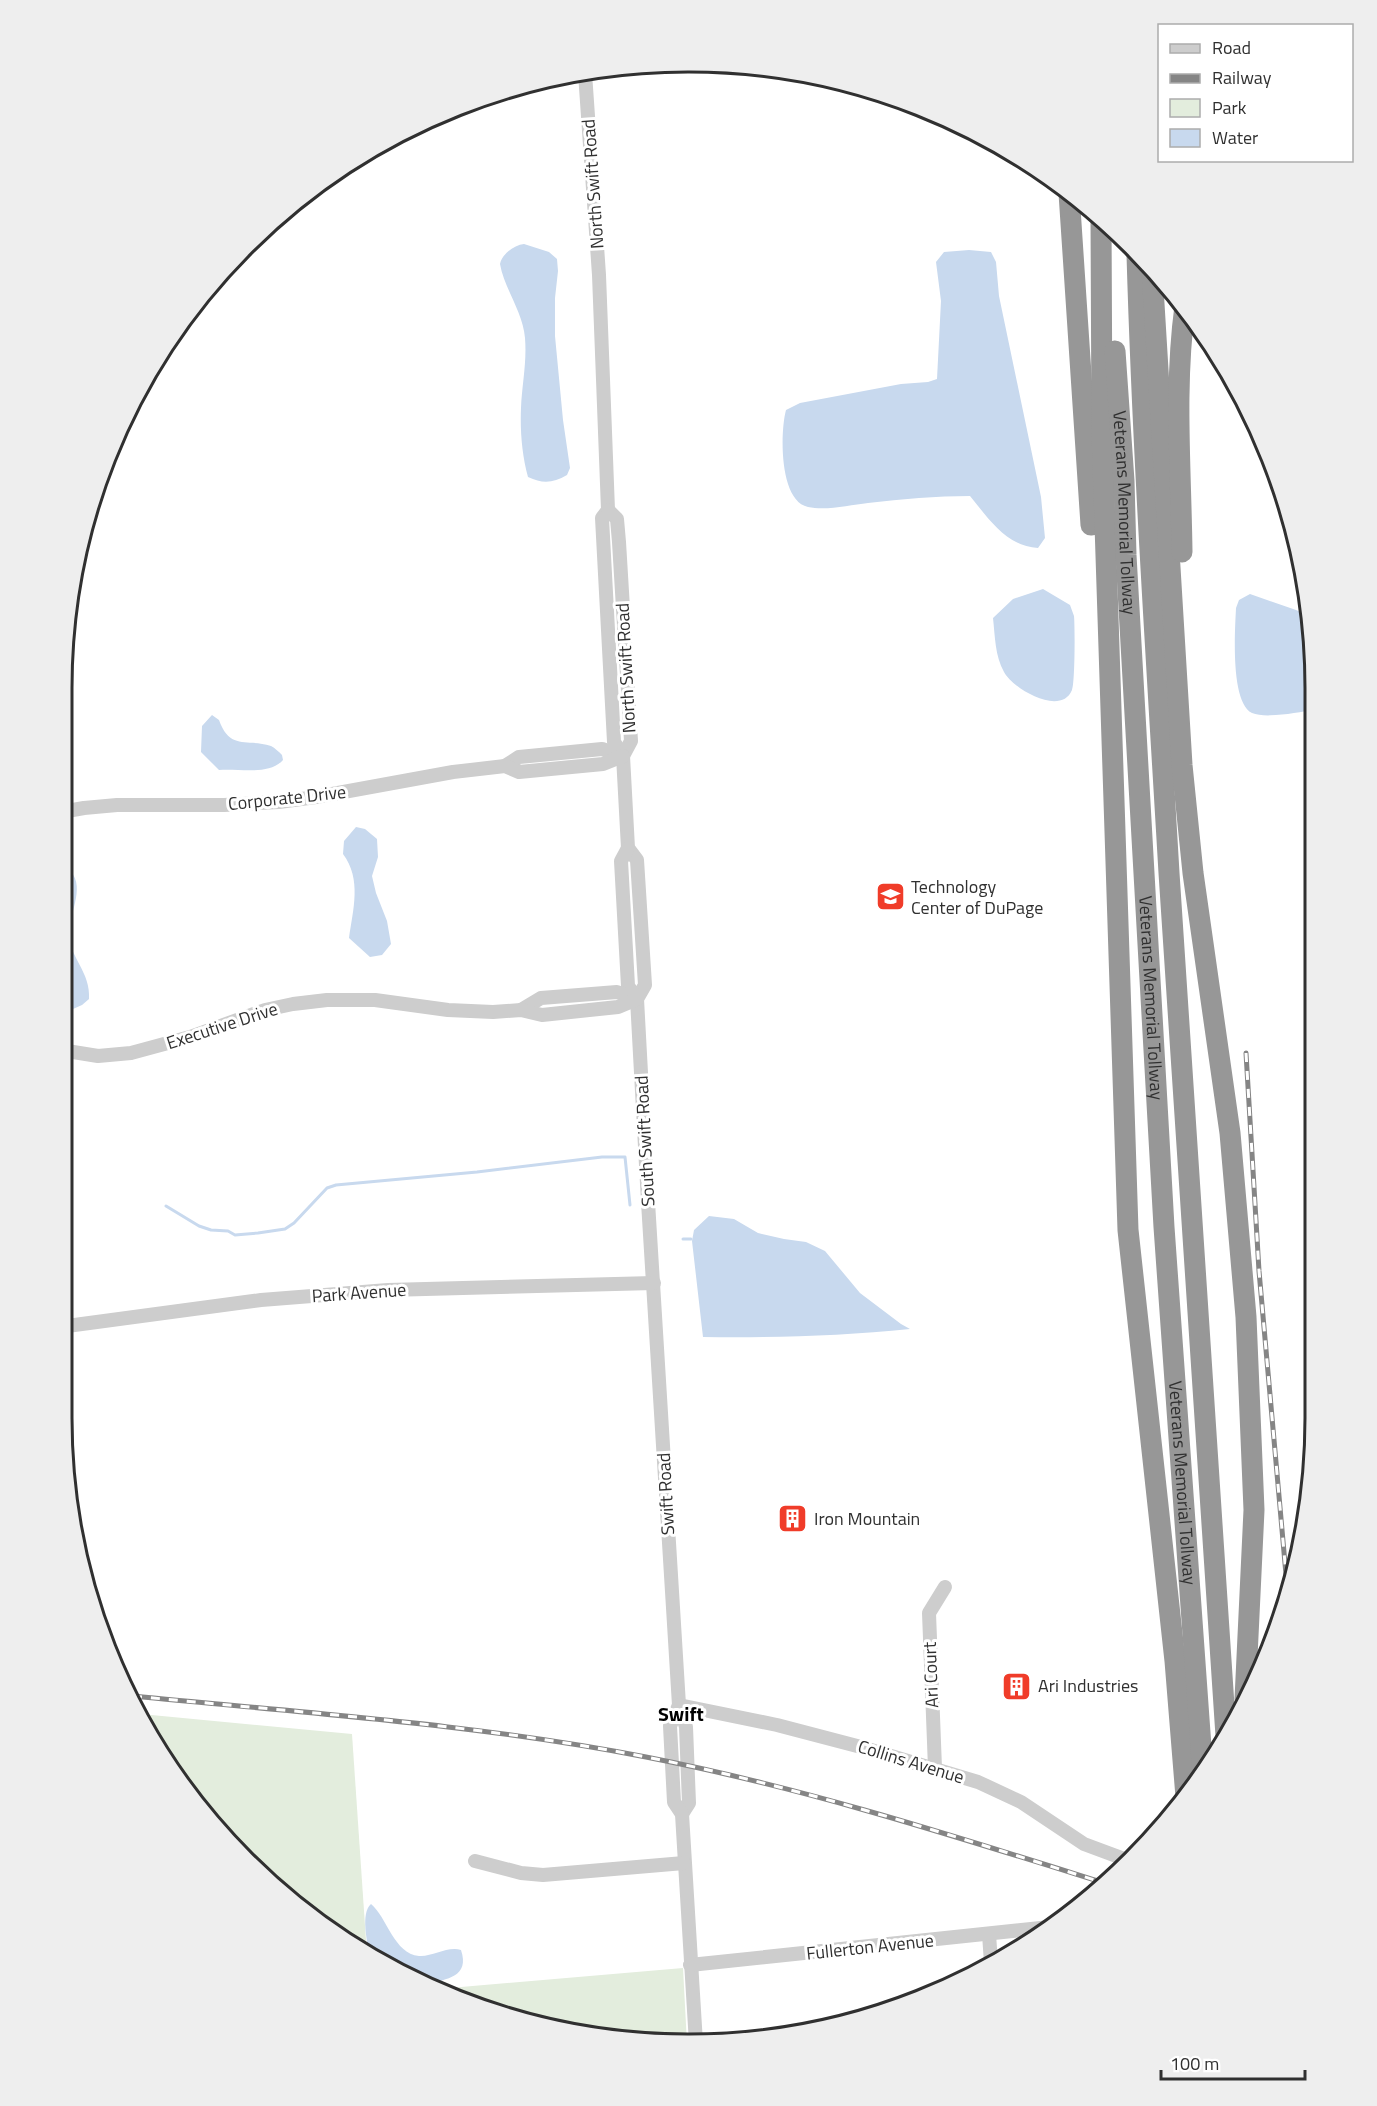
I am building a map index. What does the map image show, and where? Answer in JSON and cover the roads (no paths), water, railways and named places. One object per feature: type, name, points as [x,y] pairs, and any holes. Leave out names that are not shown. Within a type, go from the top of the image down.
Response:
[{"type":"highway","points":[[1070,204],[1093,552],[1112,727]]},
{"type":"highway","points":[[1101,231],[1102,433],[1128,1230],[1175,1661],[1185,1783]]},
{"type":"highway","name":"Veterans Memorial Tollway","points":[[1107,237],[1124,481],[1164,1227],[1202,1759]]},
{"type":"highway","name":"Veterans Memorial Tollway","points":[[1137,267],[1140,357],[1160,722],[1225,1720]]},
{"type":"highway","points":[[1153,283],[1182,765],[1194,883],[1230,1133],[1245,1293],[1254,1510],[1246,1679]]},
{"type":"highway","points":[[1182,765],[1180,379],[1183,320]]},
{"type":"street","name":"North Swift Road","points":[[586,81],[599,275],[608,510],[617,519],[631,741],[623,756]]},
{"type":"street","name":"Corporate Drive","points":[[72,811],[117,805],[224,805],[279,802],[413,778],[505,766],[519,757],[602,749],[623,756]]},
{"type":"street","name":"South Swift Road","points":[[623,756],[628,848],[621,861],[621,873],[628,986],[638,999],[654,1283]]},
{"type":"street","name":"Executive Drive","points":[[72,1052],[98,1056],[131,1053],[190,1038],[265,1010],[327,1000],[375,999],[448,1010],[521,1010],[542,1015],[618,1007],[638,999]]},
{"type":"street","name":"Park Avenue","points":[[72,1325],[218,1305],[388,1290],[654,1283]]},
{"type":"street","name":"Swift Road","points":[[654,1283],[679,1705],[670,1726],[674,1802],[682,1814],[695,2034]]},
{"type":"street","name":"Ari Court","points":[[934,1768],[930,1613],[945,1587]]},
{"type":"street","name":"Collins Avenue","points":[[679,1705],[777,1725],[934,1768],[1004,1792],[1084,1844],[1120,1857]]},
{"type":"street","points":[[475,1861],[520,1873],[543,1875],[684,1863]]},
{"type":"street","name":"Fullerton Avenue","points":[[690,1965],[1032,1929]]},
{"type":"street","points":[[989,1934],[990,1955]]},
{"type":"water","points":[[524,244],[549,252],[557,259],[555,336],[570,468],[567,475],[548,482],[528,477],[526,469],[521,425],[525,356],[524,328],[500,264],[509,251]]},
{"type":"water","points":[[969,250],[991,252],[996,262],[999,296],[1041,497],[1045,538],[1038,548],[1007,537],[991,522],[970,496],[919,498],[815,508],[798,502],[791,492],[787,479],[783,449],[786,410],[800,403],[937,379],[941,301],[936,262],[944,252]]},
{"type":"water","points":[[1043,589],[1070,605],[1074,616],[1073,685],[1066,698],[1058,701],[1037,698],[1009,679],[1004,672],[996,646],[993,618],[1013,599]]},
{"type":"water","points":[[1250,594],[1300,612],[1304,648],[1305,711],[1258,715],[1245,706],[1240,695],[1235,665],[1235,618],[1239,600]]},
{"type":"water","points":[[212,715],[219,720],[223,730],[234,740],[271,746],[282,755],[283,760],[277,765],[262,770],[219,770],[201,752],[202,726]]},
{"type":"water","points":[[356,827],[365,829],[377,839],[378,857],[372,876],[387,921],[391,944],[382,955],[370,957],[349,938],[355,895],[353,874],[343,854],[344,841]]},
{"type":"water","points":[[72,874],[76,882],[76,899],[72,917]]},
{"type":"water","points":[[72,950],[84,973],[89,989],[89,999],[73,1009]]},
{"type":"water","points":[[709,1216],[734,1219],[758,1233],[806,1242],[825,1251],[860,1293],[910,1329],[807,1336],[703,1337],[692,1241],[694,1230]]},
{"type":"water","points":[[371,1904],[377,1910],[397,1942],[410,1954],[424,1956],[451,1949],[461,1950],[463,1959],[459,1971],[449,1978],[439,1981],[367,1943],[365,1921]]},
{"type":"waterway","points":[[166,1206],[199,1226],[211,1230],[228,1231],[235,1235],[258,1233],[285,1229],[294,1223],[327,1188],[336,1185],[477,1172],[602,1157],[625,1157],[630,1205]]},
{"type":"waterway","points":[[683,1239],[691,1239]]},
{"type":"railway","points":[[1246,1053],[1259,1271],[1286,1570]]},
{"type":"railway","points":[[139,1697],[455,1728],[646,1757],[819,1797],[1096,1880]]},
{"type":"place","name":"Technology Center of DuPage","points":[[890,897]]},
{"type":"place","name":"Iron Mountain","points":[[793,1519]]},
{"type":"place","name":"Ari Industries","points":[[1017,1686]]},
{"type":"district","name":"Swift","points":[[681,1714]]}]
